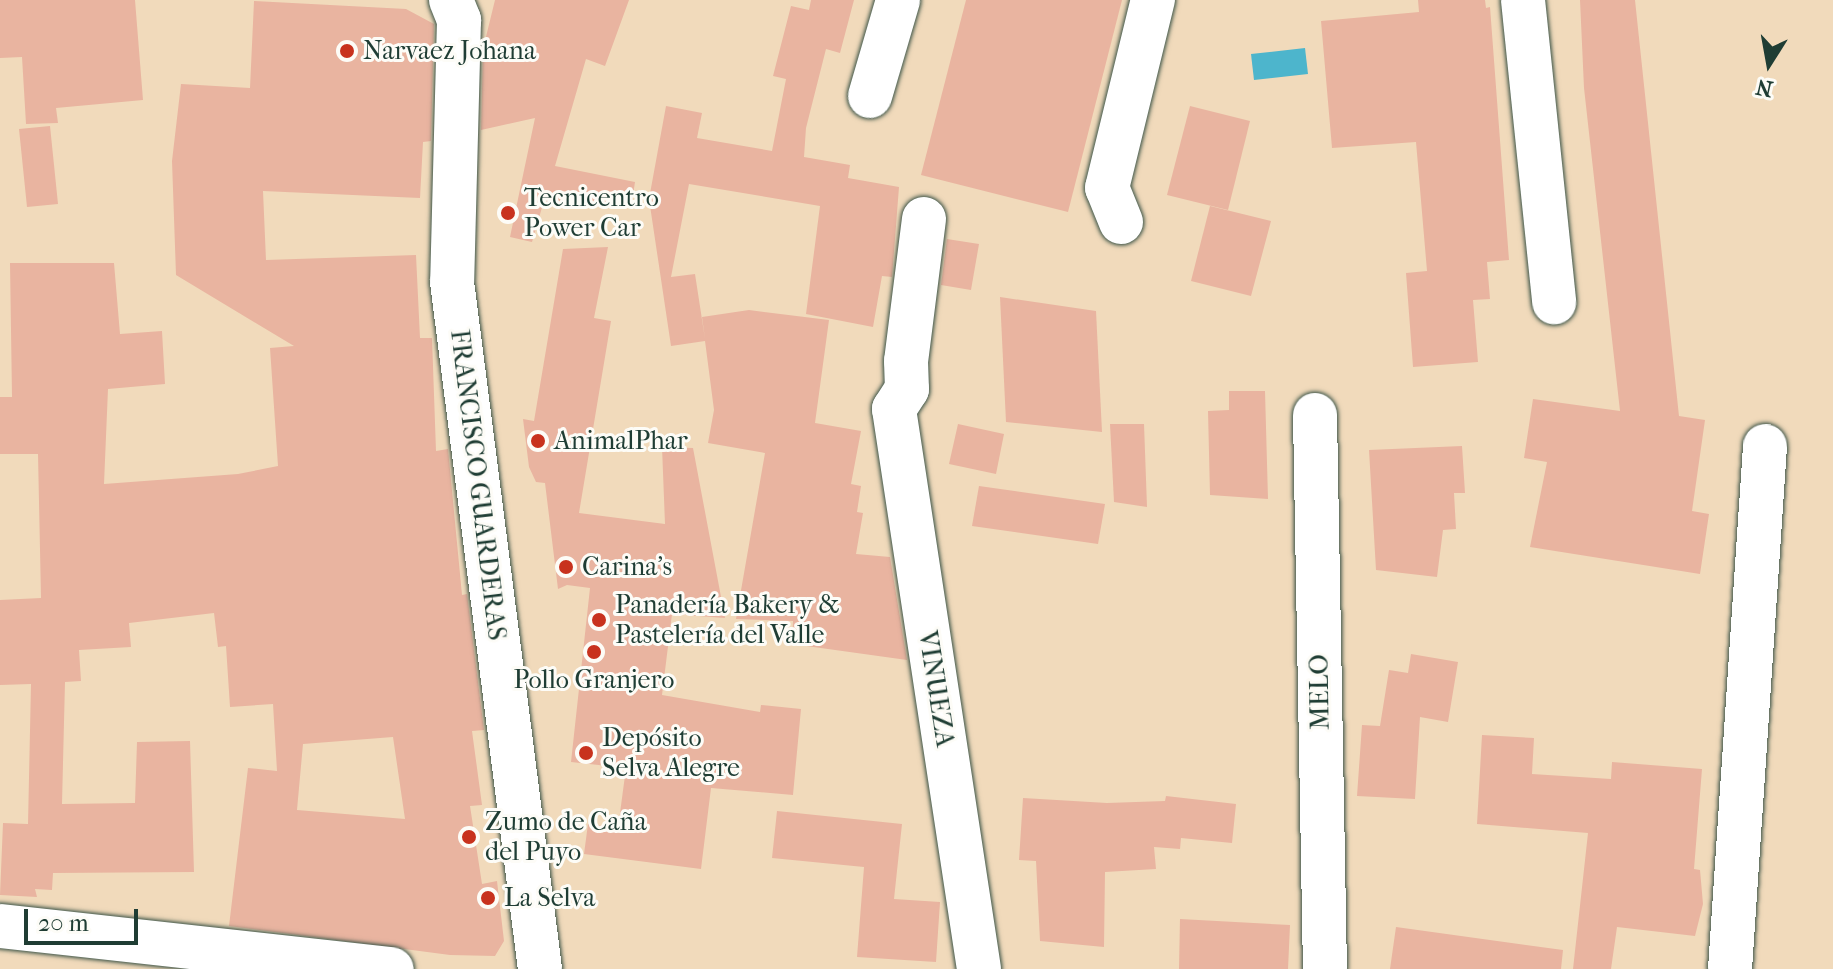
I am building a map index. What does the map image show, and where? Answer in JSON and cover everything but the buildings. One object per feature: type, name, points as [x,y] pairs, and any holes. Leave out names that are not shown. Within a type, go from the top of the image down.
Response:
[{"type":"street","name":"FRANCISCO GUARDERAS","points":[[451,0],[459,20],[452,282],[540,969]]},
{"type":"street","points":[[870,96],[898,0]]},
{"type":"street","points":[[1121,222],[1107,188],[1153,0]]},
{"type":"street","points":[[1523,0],[1554,302]]},
{"type":"street","name":"VINUEZA","points":[[924,219],[906,361],[907,389],[894,409],[979,969]]},
{"type":"street","name":"MELO","points":[[1315,415],[1325,969]]},
{"type":"street","points":[[1730,969],[1765,446]]},
{"type":"street","points":[[0,926],[392,969]]},
{"type":"water","points":[[1305,48],[1308,74],[1254,80],[1251,54]]},
{"type":"place","name":"Narvaez Johana","points":[[347,51]]},
{"type":"place","name":"Tecnicentro Power Car","points":[[508,213]]},
{"type":"place","name":"AnimalPhar","points":[[538,441]]},
{"type":"place","name":"Carina's","points":[[566,567]]},
{"type":"place","name":"Panadería Bakery & Pastelería del Valle","points":[[599,620]]},
{"type":"place","name":"Pollo Granjero","points":[[594,652]]},
{"type":"place","name":"Depósito Selva Alegre","points":[[586,753]]},
{"type":"place","name":"Zumo de Caña del Puyo","points":[[469,837]]},
{"type":"place","name":"La Selva","points":[[488,898]]}]
